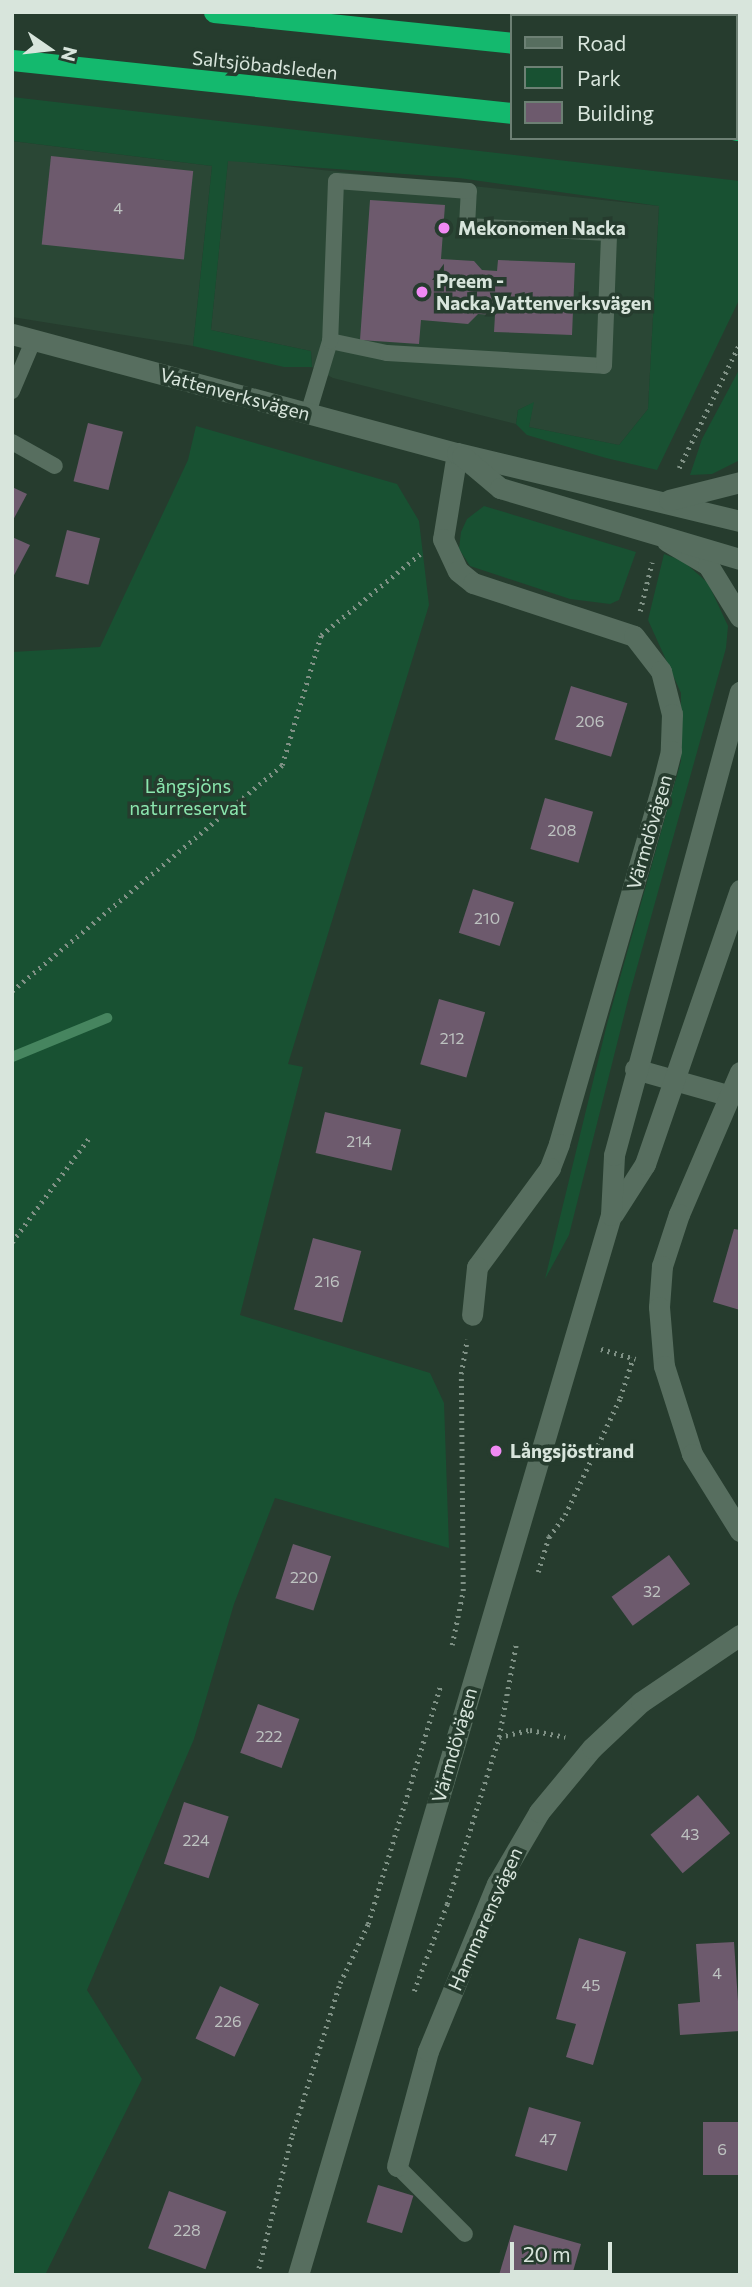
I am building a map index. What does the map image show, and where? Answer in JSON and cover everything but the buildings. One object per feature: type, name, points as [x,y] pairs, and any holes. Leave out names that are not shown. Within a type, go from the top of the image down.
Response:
[{"type":"highway","points":[[214,12],[510,43]]},
{"type":"highway","name":"Saltsjöbadsleden","points":[[12,60],[510,113]]},
{"type":"street","name":"Vattenverksvägen","points":[[12,334],[457,453],[667,500],[740,521]]},
{"type":"street","name":"Vattenverksvägen","points":[[457,453],[500,488],[740,558]]},
{"type":"street","points":[[457,453],[443,539],[458,571],[473,583],[635,636]]},
{"type":"street","name":"Vattenverksvägen","points":[[667,500],[740,482]]},
{"type":"street","name":"Vattenverksvägen","points":[[659,536],[708,565],[740,617]]},
{"type":"street","name":"Värmdövägen","points":[[472,1315],[477,1267],[550,1168],[559,1144],[671,751],[668,688],[649,652],[635,636]]},
{"type":"street","name":"Värmdövägen","points":[[298,2275],[611,1215],[614,1155],[635,1069],[740,692]]},
{"type":"street","name":"Värmdövägen","points":[[611,1215],[645,1164],[740,890]]},
{"type":"street","points":[[635,1069],[731,1096]]},
{"type":"street","points":[[740,1072],[679,1214],[662,1266],[659,1336],[664,1366],[692,1454],[740,1531]]},
{"type":"street","name":"Hammarensvägen","points":[[397,2166],[428,2051],[497,1884],[538,1812],[592,1748],[641,1702],[740,1635]]},
{"type":"lane","points":[[308,414],[330,341],[336,181],[469,191],[467,226],[609,233],[604,366],[387,353],[330,341]]},
{"type":"lane","points":[[12,391],[34,339]]},
{"type":"lane","points":[[12,442],[55,466]]},
{"type":"lane","points":[[397,2166],[465,2234]]},
{"type":"path","points":[[677,472],[740,343]]},
{"type":"path","points":[[12,991],[282,765],[321,635],[427,548]]},
{"type":"path","points":[[635,636],[653,558]]},
{"type":"path","points":[[12,1242],[89,1138]]},
{"type":"path","points":[[449,1656],[463,1591],[461,1374],[472,1315]]},
{"type":"path","points":[[599,1348],[664,1366]]},
{"type":"path","points":[[535,1581],[549,1537],[565,1515],[592,1458],[633,1358]]},
{"type":"path","points":[[410,2000],[447,1904],[499,1737],[518,1638]]},
{"type":"path","points":[[257,2275],[292,2135],[340,1983],[368,1924],[441,1683]]},
{"type":"path","points":[[499,1737],[530,1730],[592,1748]]},
{"type":"shaded area","points":[[12,141],[212,166],[193,346],[12,317]]},
{"type":"shaded area","points":[[228,160],[659,206],[648,409],[619,445],[529,427],[533,403],[518,410],[516,424],[333,378],[312,367],[311,351],[211,330]]},
{"type":"green space","points":[[594,12],[740,12],[740,25],[738,14]]},
{"type":"green space","points":[[12,97],[740,181],[740,298],[657,470],[606,458],[527,435],[516,424],[518,410],[534,402],[529,427],[619,445],[648,409],[659,206],[459,178],[228,161],[211,330],[311,351],[312,367],[284,367],[193,346],[212,166],[12,141]]},
{"type":"green space","points":[[740,368],[740,460],[712,474],[690,475],[702,439]]},
{"type":"green space","name":"Långsjöns naturreservat","points":[[196,426],[397,484],[419,521],[429,605],[288,1064],[303,1067],[240,1315],[430,1373],[444,1403],[449,1548],[275,1498],[234,1604],[194,1739],[87,1990],[142,2079],[45,2275],[12,2275],[12,652],[100,647],[188,460]]},
{"type":"green space","points":[[484,506],[636,552],[619,600],[610,604],[570,599],[470,566],[459,549],[461,532],[467,519]]},
{"type":"green space","points":[[664,554],[683,561],[708,583],[728,626],[726,648],[629,996],[569,1235],[545,1279],[607,1024],[681,761],[681,693],[648,620]]},
{"type":"waterway","points":[[12,1057],[107,1018]]},
{"type":"place","name":"Mekonomen Nacka","points":[[444,228]]},
{"type":"place","name":"Preem - Nacka,Vattenverksvägen","points":[[422,292]]},
{"type":"place","name":"Långsjöstrand","points":[[496,1451]]}]
